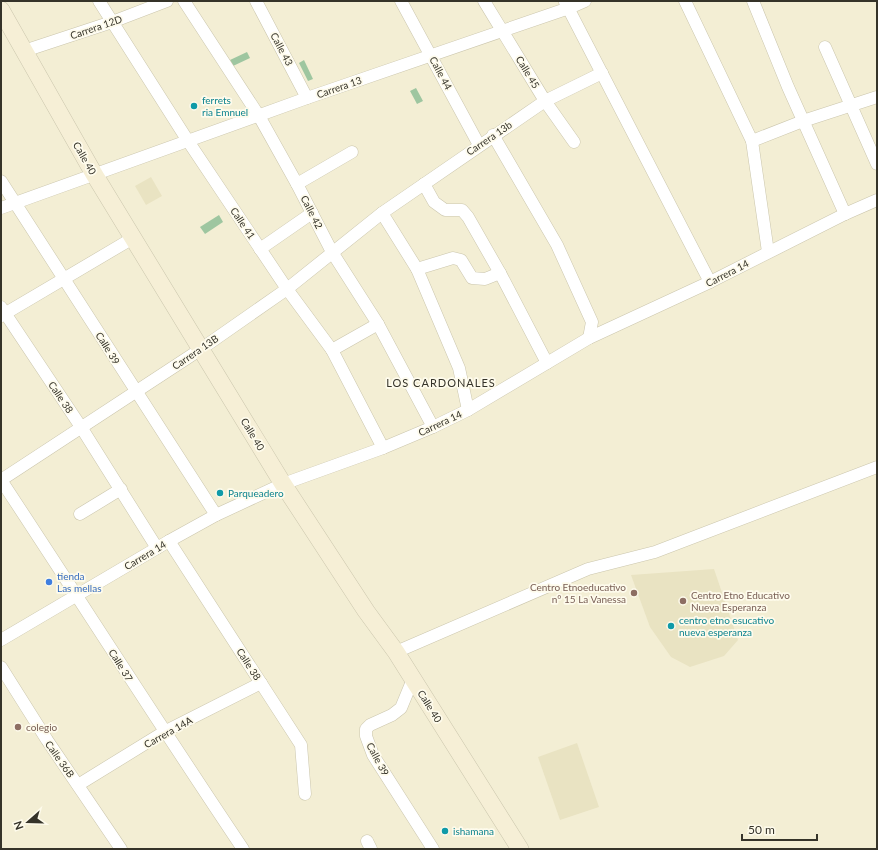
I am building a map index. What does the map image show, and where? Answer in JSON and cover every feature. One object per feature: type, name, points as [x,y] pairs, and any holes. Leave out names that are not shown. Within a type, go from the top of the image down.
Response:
[{"type":"street","name":"Calle 41","points":[[99,1],[188,142],[287,289],[332,350],[383,448]]},
{"type":"street","name":"Carrera 12D","points":[[24,51],[112,22],[167,1]]},
{"type":"street","name":"Calle 42","points":[[184,1],[259,116],[297,184],[332,252],[378,324],[433,427]]},
{"type":"street","name":"Calle 43","points":[[256,1],[307,98]]},
{"type":"street","name":"Calle 44","points":[[401,1],[432,55],[479,145]]},
{"type":"street","name":"Calle 45","points":[[484,1],[544,101],[574,142]]},
{"type":"street","name":"Carrera 13","points":[[1,208],[307,98],[502,30],[567,4],[585,1]]},
{"type":"street","points":[[685,1],[752,141],[768,252]]},
{"type":"street","points":[[753,1],[803,121],[845,214]]},
{"type":"street","points":[[567,4],[710,282]]},
{"type":"street","name":"Calle 40","points":[[1,10],[94,174],[283,484],[366,611],[396,652],[520,849]]},
{"type":"street","points":[[825,47],[877,164]]},
{"type":"street","name":"Carrera 13b","points":[[382,213],[544,101],[602,73]]},
{"type":"street","points":[[752,141],[803,121],[877,96]]},
{"type":"street","points":[[493,135],[557,245],[592,322],[605,331]]},
{"type":"street","points":[[297,184],[352,152]]},
{"type":"street","name":"Calle 39","points":[[1,181],[16,202],[216,515]]},
{"type":"street","points":[[424,184],[434,202],[445,210],[462,210],[468,217],[500,273],[547,363]]},
{"type":"street","name":"Carrera 14","points":[[1,640],[77,594],[216,515],[283,484],[383,448],[433,427],[468,410],[589,338],[710,282],[845,214],[877,200]]},
{"type":"street","points":[[260,249],[312,213]]},
{"type":"street","points":[[382,213],[416,269],[459,368],[468,410]]},
{"type":"street","name":"Carrera 13B","points":[[1,480],[136,392],[287,289],[382,213]]},
{"type":"street","points":[[2,312],[64,279],[133,238]]},
{"type":"street","points":[[416,269],[453,258],[461,260],[472,278],[485,279],[500,273]]},
{"type":"street","name":"Calle 38","points":[[2,312],[81,427],[157,548]]},
{"type":"street","points":[[589,338],[592,322]]},
{"type":"street","points":[[332,350],[378,324]]},
{"type":"street","points":[[396,652],[588,569],[655,552],[877,467]]},
{"type":"street","name":"Calle 37","points":[[1,480],[77,594],[164,732],[243,849]]},
{"type":"street","points":[[80,514],[121,489]]},
{"type":"street","name":"Calle 38","points":[[169,541],[301,745],[305,794]]},
{"type":"street","name":"Calle 36B","points":[[1,667],[47,740],[121,849]]},
{"type":"street","name":"Calle 39","points":[[413,679],[401,708],[392,715],[370,725],[366,729],[366,736],[373,755],[433,849]]},
{"type":"street","name":"Carrera 14A","points":[[78,785],[164,732],[261,683]]},
{"type":"shaded area","points":[[151,177],[162,196],[146,205],[135,186]]},
{"type":"shaded area","name":"Centro Etno Educativo Nueva Esperanza","points":[[714,569],[738,640],[724,656],[690,667],[671,657],[650,627],[631,575]]},
{"type":"shaded area","points":[[577,743],[599,807],[560,820],[538,757]]},
{"type":"green space","points":[[247,52],[250,58],[233,66],[230,60]]},
{"type":"green space","points":[[304,60],[313,79],[308,81],[299,63]]},
{"type":"green space","points":[[416,88],[423,101],[417,104],[410,91]]},
{"type":"green space","points":[[219,215],[223,222],[205,234],[200,227]]},
{"type":"place","name":"ferrets ria Emnuel","points":[[194,106]]},
{"type":"place","name":"Parqueadero","points":[[220,493]]},
{"type":"place","name":"tienda Las mellas","points":[[49,582]]},
{"type":"place","name":"Centro Etnoeducativo n° 15 La Vanessa","points":[[634,593]]},
{"type":"place","name":"Centro Etno Educativo Nueva Esperanza","points":[[683,601]]},
{"type":"place","name":"centro etno esucativo nueva esperanza","points":[[671,626]]},
{"type":"place","name":"colegio","points":[[18,727]]},
{"type":"place","name":"ishamana","points":[[445,831]]},
{"type":"district","name":"LOS CARDONALES","points":[[441,382]]}]
